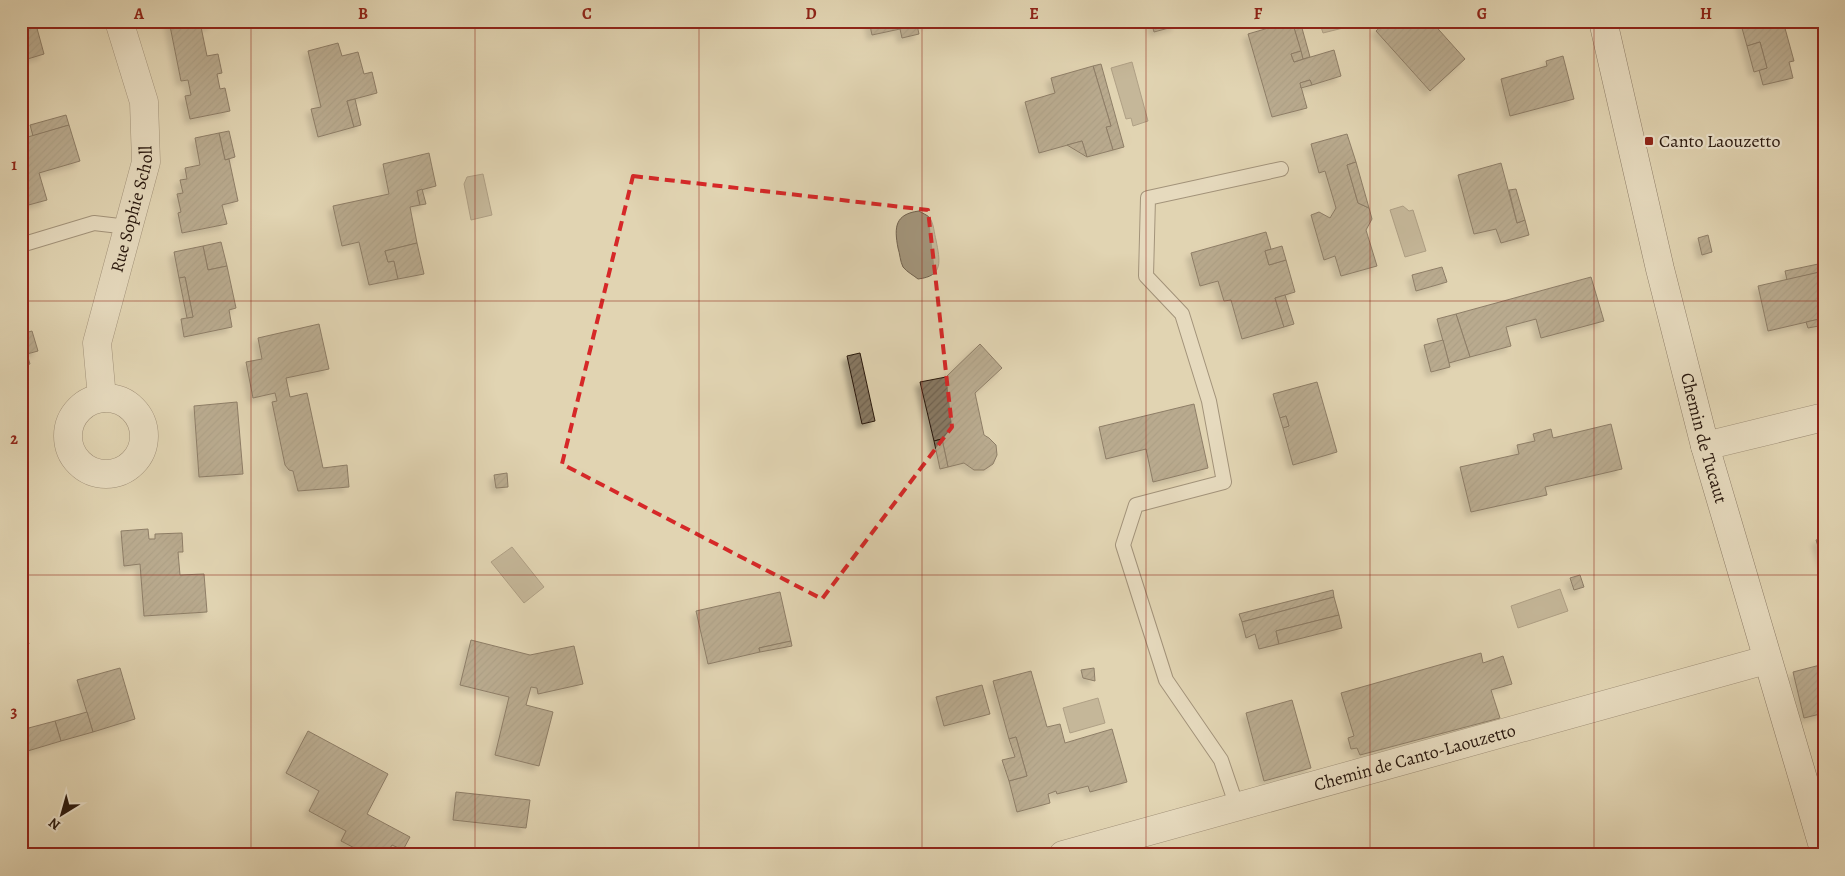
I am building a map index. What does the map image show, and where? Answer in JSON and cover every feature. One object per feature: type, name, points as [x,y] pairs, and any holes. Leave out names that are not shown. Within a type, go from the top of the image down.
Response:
[{"type":"street","name":"Rue Sophie Scholl","points":[[102,398],[97,343],[146,162],[144,102],[119,21]]},
{"type":"street","name":"Chemin de Tucaut","points":[[1603,21],[1660,269],[1705,446],[1766,660],[1824,850]]},
{"type":"street","points":[[1705,446],[1824,417]]},
{"type":"street","name":"Chemin de Canto-Laouzetto","points":[[1063,855],[1766,660]]},
{"type":"lane","points":[[1237,807],[1221,760],[1166,680],[1123,545],[1136,505],[1224,482],[1209,401],[1182,314],[1146,276],[1148,198],[1281,169]]},
{"type":"lane","points":[[21,245],[94,223],[128,227]]},
{"type":"highlighted area","points":[[633,176],[928,210],[952,427],[822,599],[562,464]]},
{"type":"shaded area","points":[[1319,21],[1341,21],[1343,28],[1323,33]]},
{"type":"shaded area","points":[[1132,62],[1148,121],[1133,126],[1131,118],[1126,119],[1111,68]]},
{"type":"shaded area","points":[[483,174],[492,215],[471,220],[464,184],[467,177]]},
{"type":"shaded area","points":[[1403,206],[1409,211],[1413,210],[1426,251],[1405,257],[1390,210]]},
{"type":"shaded area","points":[[919,211],[929,217],[932,222],[939,261],[936,271],[932,275],[918,279],[903,267],[896,234],[901,218]]},
{"type":"shaded area","points":[[512,547],[544,587],[524,603],[491,562]]},
{"type":"shaded area","points":[[1560,589],[1568,611],[1518,628],[1511,606]]},
{"type":"shaded area","points":[[1098,698],[1105,723],[1070,733],[1063,708]]},
{"type":"building","points":[[21,21],[35,21],[44,54],[21,61]]},
{"type":"building","points":[[169,21],[212,21],[212,25],[201,27],[207,56],[218,54],[222,73],[217,74],[220,89],[225,88],[230,111],[190,119],[185,96],[191,95],[188,80],[181,81]]},
{"type":"building","points":[[869,21],[935,21],[917,25],[919,34],[902,38],[900,29],[872,35]]},
{"type":"building","points":[[1151,21],[1175,21],[1176,26],[1154,32]]},
{"type":"building","points":[[1292,21],[1300,21],[1310,57],[1303,59]]},
{"type":"building","points":[[1292,21],[1301,51],[1291,54],[1294,62],[1334,50],[1341,76],[1312,85],[1310,80],[1300,83],[1307,108],[1272,117],[1248,34]]},
{"type":"building","points":[[1387,21],[1431,21],[1465,59],[1430,91],[1376,31]]},
{"type":"building","points":[[1740,21],[1783,21],[1794,61],[1789,62],[1793,78],[1763,85],[1759,70],[1767,68],[1760,42],[1747,46]]},
{"type":"building","points":[[1760,42],[1767,68],[1754,72],[1747,46]]},
{"type":"building","points":[[338,43],[342,56],[358,52],[364,74],[372,72],[377,93],[347,101],[354,127],[318,137],[311,109],[321,107],[308,51]]},
{"type":"building","points":[[1301,51],[1303,59],[1294,62],[1291,54]]},
{"type":"building","points":[[1563,56],[1574,99],[1510,116],[1501,79],[1547,66],[1546,61]]},
{"type":"building","points":[[1101,64],[1124,147],[1113,150],[1106,127],[1111,126],[1093,66]]},
{"type":"building","points":[[1093,66],[1111,126],[1106,127],[1113,150],[1087,157],[1082,141],[1039,153],[1025,102],[1055,93],[1051,78]]},
{"type":"building","points":[[1310,80],[1312,85],[1301,88],[1300,83]]},
{"type":"building","points":[[355,99],[361,125],[354,127],[347,101]]},
{"type":"building","points":[[66,115],[69,125],[33,136],[30,125]]},
{"type":"building","points":[[69,125],[80,161],[39,173],[47,200],[21,207],[21,187],[24,186],[21,178],[21,139]]},
{"type":"building","points":[[229,131],[235,157],[225,160],[219,133]]},
{"type":"building","points":[[219,133],[225,160],[229,159],[238,201],[222,205],[227,224],[182,233],[178,213],[181,212],[177,194],[183,193],[180,180],[187,179],[185,168],[200,165],[195,138]]},
{"type":"building","points":[[1347,134],[1356,162],[1347,165],[1358,203],[1369,208],[1372,219],[1366,230],[1377,266],[1341,276],[1335,256],[1324,260],[1311,215],[1319,212],[1330,218],[1336,208],[1325,171],[1319,173],[1311,144]]},
{"type":"building","points":[[1082,141],[1087,157],[1067,145]]},
{"type":"building","points":[[429,153],[436,186],[417,191],[420,205],[410,207],[417,243],[385,251],[388,262],[394,261],[398,279],[369,285],[359,242],[342,246],[333,206],[389,194],[383,164]]},
{"type":"building","points":[[1356,162],[1369,208],[1358,203],[1347,165]]},
{"type":"building","points":[[1501,163],[1517,223],[1525,220],[1529,235],[1501,243],[1496,229],[1474,234],[1458,175]]},
{"type":"building","points":[[422,189],[426,204],[420,205],[417,191]]},
{"type":"building","points":[[1516,189],[1525,220],[1517,223],[1509,190]]},
{"type":"building","points":[[1266,232],[1271,249],[1265,251],[1269,265],[1286,260],[1295,292],[1275,298],[1284,327],[1242,339],[1231,300],[1224,301],[1218,281],[1200,286],[1191,253]]},
{"type":"building","points":[[1708,235],[1712,252],[1702,255],[1698,238]]},
{"type":"building","points":[[221,242],[227,266],[208,270],[203,246]]},
{"type":"building","points":[[417,243],[424,274],[398,279],[394,261],[388,262],[385,251]]},
{"type":"building","points":[[203,246],[208,270],[227,266],[236,308],[229,310],[232,327],[184,337],[181,319],[193,317],[185,277],[179,278],[174,252]]},
{"type":"building","points":[[1282,246],[1286,260],[1269,265],[1265,251]]},
{"type":"building","points":[[1823,263],[1824,271],[1787,280],[1785,271]]},
{"type":"building","points":[[1442,267],[1447,282],[1416,291],[1412,275]]},
{"type":"building","points":[[1824,271],[1824,318],[1768,331],[1758,286]]},
{"type":"building","points":[[185,277],[193,317],[187,318],[179,278]]},
{"type":"building","points":[[1591,277],[1604,321],[1541,338],[1536,319],[1506,327],[1511,346],[1470,357],[1456,314]]},
{"type":"building","points":[[1285,295],[1294,324],[1284,327],[1275,298]]},
{"type":"building","points":[[1456,314],[1470,357],[1449,363],[1437,319]]},
{"type":"building","points":[[1824,318],[1824,325],[1808,328],[1806,322]]},
{"type":"building","points":[[319,324],[329,369],[286,378],[290,397],[307,393],[323,468],[347,465],[349,487],[298,491],[293,471],[289,470],[285,465],[272,402],[277,401],[275,393],[253,398],[246,362],[262,359],[258,338]]},
{"type":"building","points":[[32,331],[38,351],[27,354],[30,364],[21,367],[21,334]]},
{"type":"building","points":[[1443,340],[1450,367],[1431,372],[1424,345]]},
{"type":"building","points":[[980,344],[1002,368],[975,393],[984,435],[996,445],[997,455],[993,464],[984,470],[974,470],[964,463],[948,467],[942,439],[934,441],[920,382],[946,377]]},
{"type":"building","points":[[860,353],[875,421],[862,424],[847,356]]},
{"type":"building","points":[[1317,382],[1337,452],[1293,465],[1283,428],[1289,426],[1286,416],[1280,418],[1273,394]]},
{"type":"building","points":[[237,402],[243,474],[199,477],[194,406]]},
{"type":"building","points":[[1194,404],[1208,468],[1153,482],[1146,449],[1106,459],[1099,427]]},
{"type":"building","points":[[1286,416],[1289,426],[1283,428],[1280,418]]},
{"type":"building","points":[[1611,424],[1622,469],[1545,487],[1547,495],[1471,512],[1460,467],[1519,454],[1517,445],[1535,441],[1533,434],[1551,429],[1553,438]]},
{"type":"building","points":[[942,439],[948,467],[940,469],[934,441]]},
{"type":"building","points":[[507,473],[508,487],[496,488],[494,475]]},
{"type":"building","points":[[148,529],[149,539],[155,539],[155,534],[182,533],[183,552],[178,552],[180,575],[204,574],[207,612],[144,616],[140,564],[124,566],[121,531]]},
{"type":"building","points":[[1824,538],[1824,566],[1816,540]]},
{"type":"building","points":[[1580,575],[1584,587],[1574,590],[1570,578]]},
{"type":"building","points":[[1333,590],[1334,597],[1242,622],[1239,614]]},
{"type":"building","points":[[780,592],[791,641],[759,648],[760,652],[708,664],[696,611]]},
{"type":"building","points":[[1334,597],[1339,615],[1276,631],[1279,644],[1259,649],[1255,634],[1246,638],[1242,622]]},
{"type":"building","points":[[1339,615],[1342,628],[1279,644],[1276,631]]},
{"type":"building","points":[[21,617],[29,644],[21,646]]},
{"type":"building","points":[[471,640],[530,655],[574,646],[583,684],[538,694],[537,688],[531,687],[526,705],[553,712],[539,766],[495,755],[509,697],[460,685]]},
{"type":"building","points":[[791,641],[792,646],[760,652],[759,648]]},
{"type":"building","points":[[1481,653],[1483,663],[1503,656],[1512,684],[1491,690],[1500,718],[1360,755],[1357,748],[1351,749],[1348,738],[1354,736],[1341,693]]},
{"type":"building","points":[[1824,664],[1824,713],[1804,718],[1793,672]]},
{"type":"building","points":[[120,668],[135,719],[93,732],[77,680]]},
{"type":"building","points":[[1094,668],[1095,681],[1083,678],[1081,670]]},
{"type":"building","points":[[1031,671],[1047,727],[1060,724],[1065,743],[1112,729],[1127,782],[1090,792],[1088,786],[1057,794],[1056,791],[1048,794],[1050,803],[1017,812],[1009,781],[1027,776],[1016,737],[1009,739],[993,681]]},
{"type":"building","points":[[982,685],[990,714],[944,726],[936,697]]},
{"type":"building","points":[[1292,700],[1311,768],[1264,781],[1246,713]]},
{"type":"building","points":[[21,704],[28,728],[21,730]]},
{"type":"building","points":[[87,712],[93,732],[61,741],[55,721]]},
{"type":"building","points":[[55,721],[61,741],[21,753],[21,730]]},
{"type":"building","points":[[308,731],[388,774],[367,814],[410,837],[403,850],[392,845],[386,855],[368,855],[341,841],[346,831],[309,811],[319,791],[286,773]]},
{"type":"building","points":[[1016,737],[1027,776],[1009,781],[1002,760],[1015,757],[1009,739]]},
{"type":"building","points":[[456,792],[530,800],[526,828],[453,820]]},
{"type":"place","name":"Canto Laouzetto","points":[[1649,141]]}]
